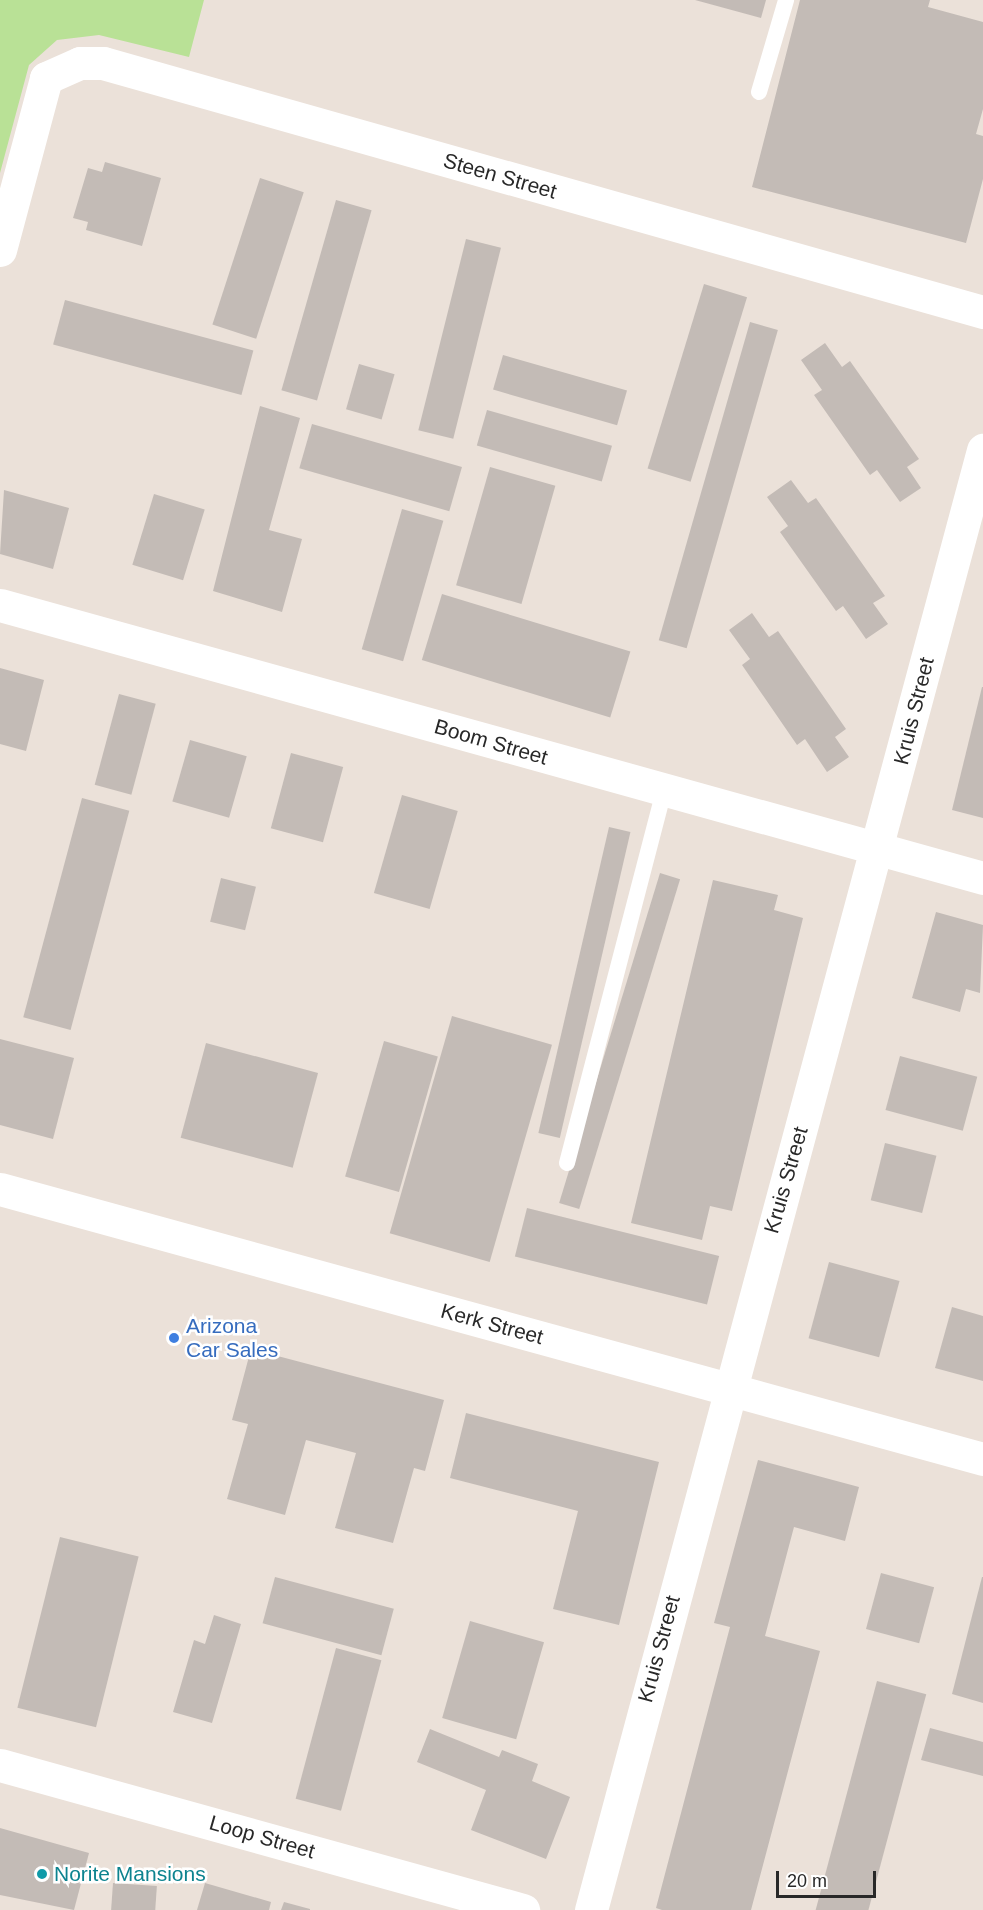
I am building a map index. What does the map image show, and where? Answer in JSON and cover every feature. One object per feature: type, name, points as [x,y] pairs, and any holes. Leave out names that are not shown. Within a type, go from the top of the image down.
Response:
[{"type":"street","name":"Steen Street","points":[[0,250],[45,78],[60,68],[103,63],[983,312]]},
{"type":"street","name":"Kruis Street","points":[[591,1910],[727,1388],[880,850],[983,450]]},
{"type":"street","name":"Boom Street","points":[[0,605],[983,878]]},
{"type":"street","name":"Kerk Street","points":[[0,1189],[983,1459]]},
{"type":"street","name":"Loop Street","points":[[0,1765],[523,1910]]},
{"type":"lane","points":[[759,92],[786,0]]},
{"type":"lane","points":[[567,1163],[664,790]]},
{"type":"green space","points":[[0,0],[204,0],[189,57],[99,35],[57,40],[29,65],[0,173]]},
{"type":"building","points":[[695,0],[766,0],[761,18]]},
{"type":"building","points":[[800,0],[930,0],[928,7],[983,22],[983,109],[976,134],[983,136],[983,179],[966,243],[752,187]]},
{"type":"building","points":[[105,162],[161,178],[142,246],[86,230],[88,222],[73,218],[88,168],[102,172]]},
{"type":"building","points":[[260,178],[304,192],[256,339],[212,324]]},
{"type":"building","points":[[336,200],[372,210],[317,401],[281,390]]},
{"type":"building","points":[[466,239],[501,248],[453,439],[418,430]]},
{"type":"building","points":[[704,284],[747,297],[691,482],[648,469]]},
{"type":"building","points":[[65,300],[253,350],[241,395],[53,344]]},
{"type":"building","points":[[750,322],[778,330],[687,648],[659,640]]},
{"type":"building","points":[[825,343],[842,367],[850,361],[919,459],[907,467],[921,488],[900,502],[877,470],[870,475],[814,395],[822,390],[801,360]]},
{"type":"building","points":[[503,355],[627,391],[617,425],[493,390]]},
{"type":"building","points":[[359,364],[395,374],[382,419],[346,409]]},
{"type":"building","points":[[260,406],[300,418],[269,530],[302,539],[282,612],[213,591]]},
{"type":"building","points":[[487,410],[612,446],[602,481],[477,446]]},
{"type":"building","points":[[312,424],[462,467],[449,511],[299,468]]},
{"type":"building","points":[[490,467],[555,486],[521,604],[456,585]]},
{"type":"building","points":[[791,480],[808,503],[816,498],[885,596],[873,603],[888,624],[866,639],[843,606],[836,611],[780,532],[788,526],[767,497]]},
{"type":"building","points":[[4,490],[69,508],[53,569],[0,554]]},
{"type":"building","points":[[154,494],[205,509],[183,580],[132,565]]},
{"type":"building","points":[[402,509],[443,521],[403,661],[362,649]]},
{"type":"building","points":[[442,594],[630,652],[610,718],[422,660]]},
{"type":"building","points":[[752,613],[769,637],[778,631],[846,729],[835,737],[849,757],[827,772],[805,739],[797,745],[742,665],[750,659],[729,630]]},
{"type":"building","points":[[0,668],[44,680],[26,751],[0,744]]},
{"type":"building","points":[[983,687],[983,818],[952,810]]},
{"type":"building","points":[[119,694],[156,704],[131,795],[95,785]]},
{"type":"building","points":[[190,740],[247,756],[229,818],[172,802]]},
{"type":"building","points":[[291,753],[343,767],[323,842],[271,828]]},
{"type":"building","points":[[402,795],[458,811],[430,909],[374,893]]},
{"type":"building","points":[[82,798],[129,811],[71,1030],[23,1017]]},
{"type":"building","points":[[609,827],[630,832],[560,1138],[538,1133]]},
{"type":"building","points":[[660,873],[680,879],[579,1209],[559,1203]]},
{"type":"building","points":[[221,878],[256,887],[245,930],[210,922]]},
{"type":"building","points":[[713,880],[778,895],[774,910],[803,918],[732,1211],[710,1206],[702,1240],[631,1223]]},
{"type":"building","points":[[936,912],[983,925],[980,993],[966,989],[960,1012],[912,998]]},
{"type":"building","points":[[452,1016],[552,1045],[490,1262],[390,1233]]},
{"type":"building","points":[[0,1039],[74,1058],[53,1139],[0,1125]]},
{"type":"building","points":[[384,1041],[438,1056],[399,1192],[345,1177]]},
{"type":"building","points":[[206,1043],[318,1073],[293,1168],[181,1138]]},
{"type":"building","points":[[900,1056],[977,1077],[963,1131],[886,1110]]},
{"type":"building","points":[[885,1143],[936,1156],[922,1213],[871,1200]]},
{"type":"building","points":[[527,1208],[719,1256],[707,1304],[515,1257]]},
{"type":"building","points":[[829,1262],[900,1281],[879,1357],[809,1338]]},
{"type":"building","points":[[952,1307],[983,1316],[983,1381],[935,1368]]},
{"type":"building","points":[[251,1349],[444,1400],[425,1471],[414,1468],[393,1543],[335,1528],[356,1453],[306,1440],[285,1515],[227,1499],[248,1424],[232,1420]]},
{"type":"building","points":[[466,1413],[659,1462],[619,1625],[553,1609],[578,1511],[450,1478]]},
{"type":"building","points":[[758,1460],[859,1487],[845,1541],[794,1527],[765,1636],[820,1651],[751,1910],[662,1910],[656,1908],[730,1627],[714,1623]]},
{"type":"building","points":[[60,1537],[139,1557],[96,1727],[17,1708]]},
{"type":"building","points":[[881,1573],[934,1587],[919,1643],[866,1629]]},
{"type":"building","points":[[275,1577],[394,1609],[381,1655],[263,1623]]},
{"type":"building","points":[[983,1577],[983,1703],[952,1694]]},
{"type":"building","points":[[214,1615],[241,1624],[212,1723],[173,1712],[194,1640],[205,1644]]},
{"type":"building","points":[[470,1621],[544,1642],[516,1739],[442,1718]]},
{"type":"building","points":[[336,1648],[381,1660],[341,1811],[296,1799]]},
{"type":"building","points":[[877,1681],[926,1694],[868,1910],[816,1910]]},
{"type":"building","points":[[930,1728],[983,1742],[983,1776],[921,1760]]},
{"type":"building","points":[[430,1729],[499,1757],[502,1750],[538,1764],[532,1781],[570,1797],[546,1859],[471,1830],[486,1790],[417,1762]]},
{"type":"building","name":"Norite Mansions","points":[[0,1828],[89,1853],[74,1910],[0,1895]]},
{"type":"building","points":[[113,1883],[157,1886],[155,1910],[111,1910]]},
{"type":"building","points":[[205,1883],[271,1902],[269,1910],[197,1910]]},
{"type":"building","points":[[284,1902],[310,1909],[310,1910],[281,1910]]},
{"type":"place","name":"Arizona Car Sales","points":[[174,1338]]},
{"type":"place","name":"Norite Mansions","points":[[42,1874]]}]
